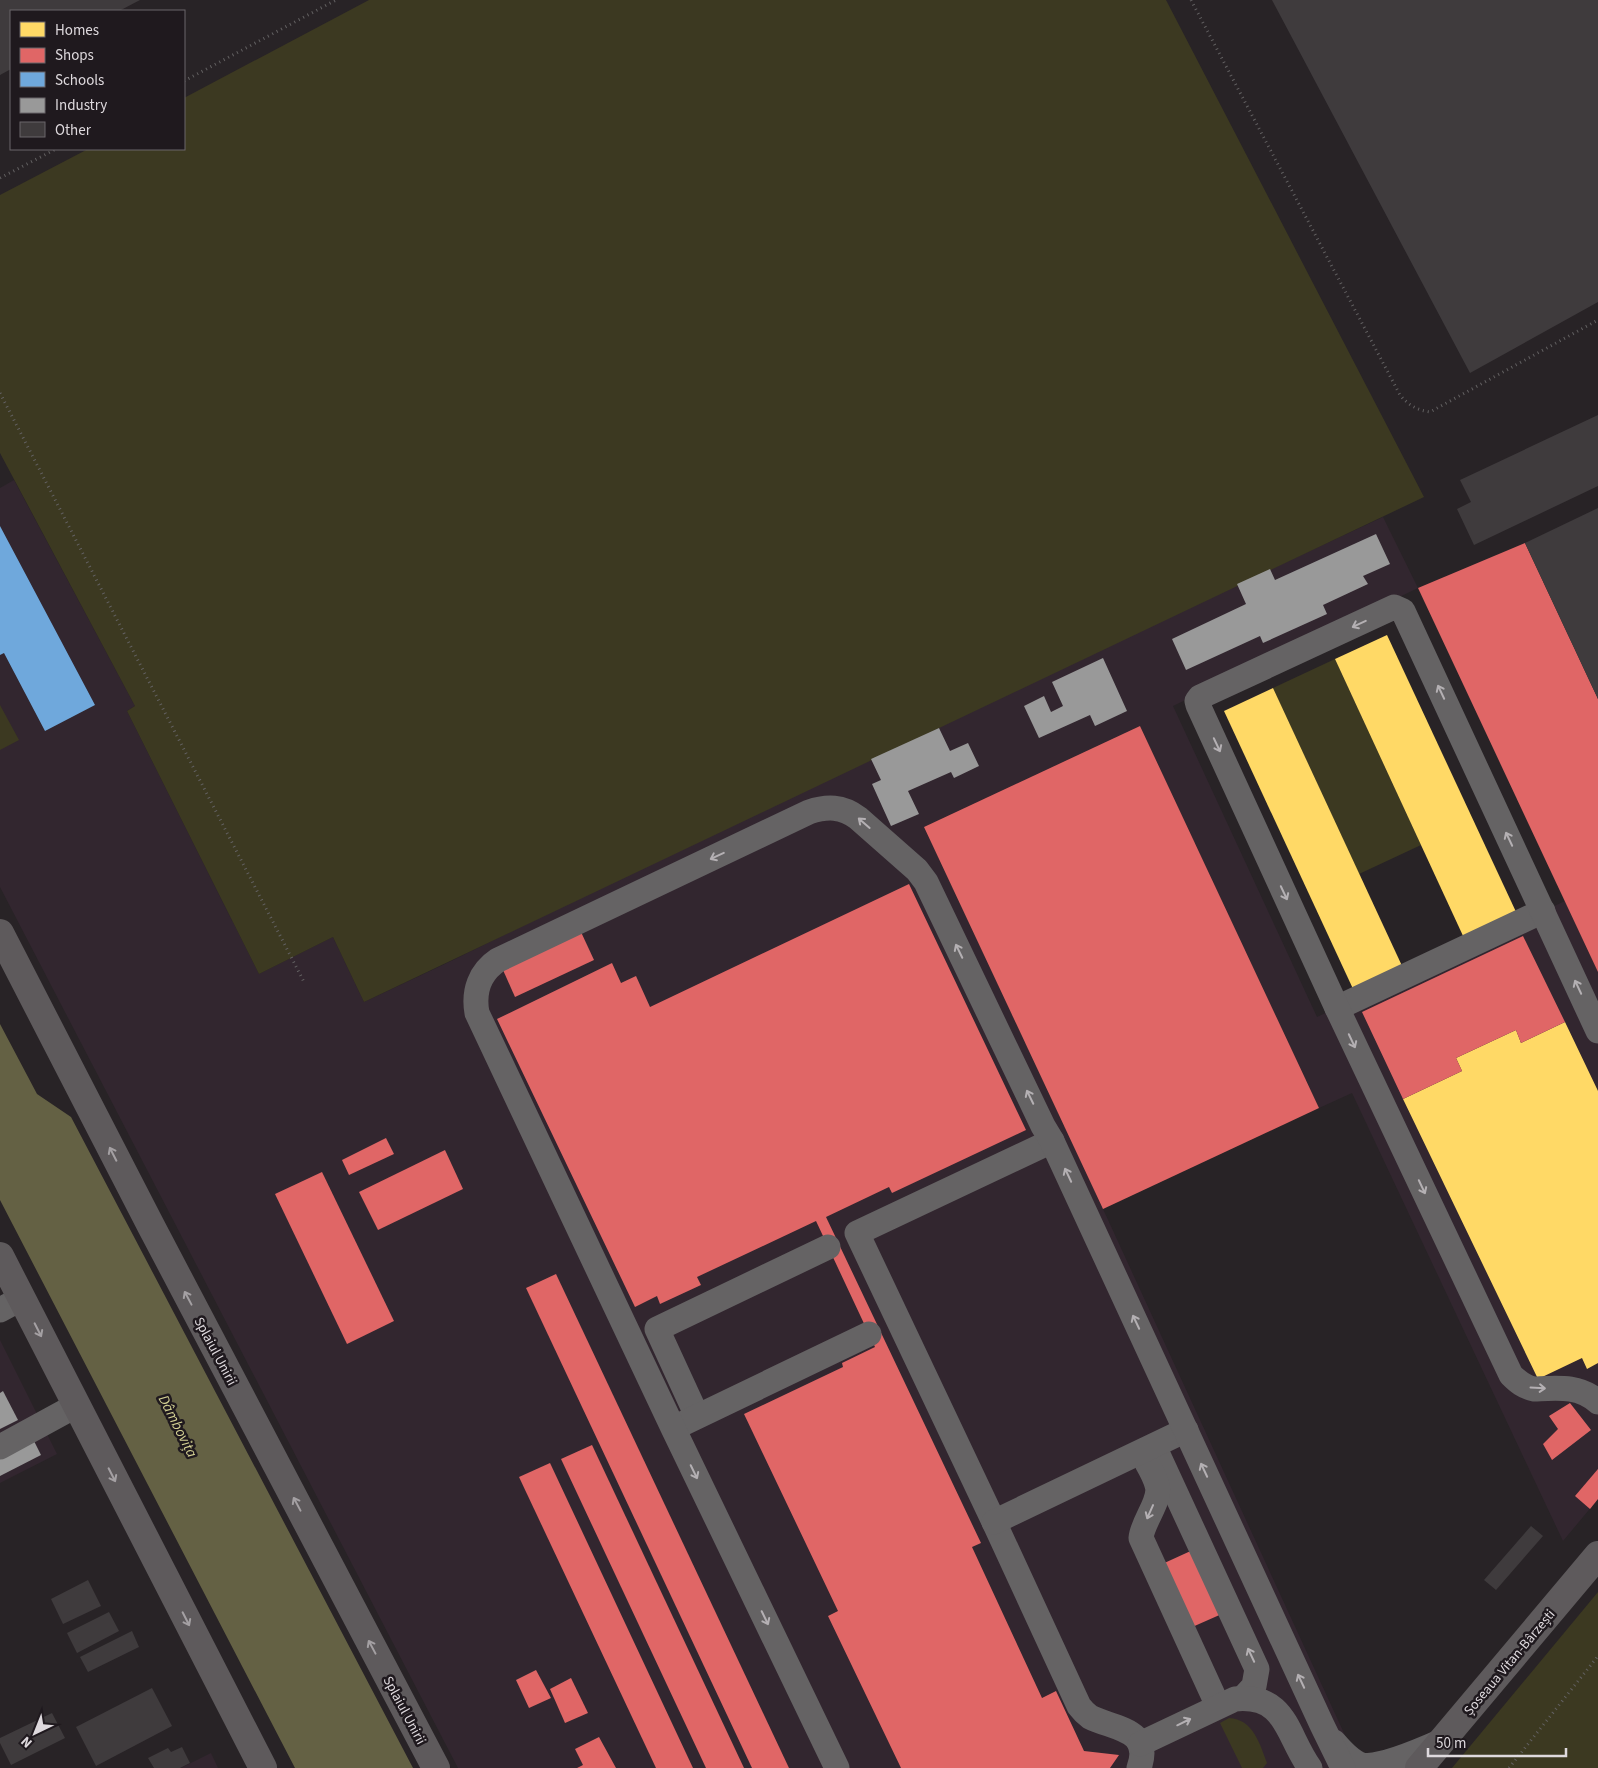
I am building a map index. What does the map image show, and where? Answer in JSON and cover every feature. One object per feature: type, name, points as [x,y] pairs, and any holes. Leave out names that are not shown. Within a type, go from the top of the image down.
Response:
[{"type":"main road","name":"Splaiul Unirii","points":[[0,933],[160,1244],[436,1768]]},
{"type":"main road","points":[[0,1256],[11,1304],[77,1405],[263,1768]]},
{"type":"main road","name":"Șoseaua Vitan-Bârzești","points":[[1419,1768],[1598,1555]]},
{"type":"street","points":[[1598,1031],[1403,611],[1394,607],[1200,697],[1198,705],[1337,1008],[1511,1375],[1527,1387],[1534,1389],[1573,1388],[1592,1396],[1598,1402]]},
{"type":"street","points":[[837,1768],[673,1428],[477,1013],[476,1004],[477,991],[484,972],[492,964],[809,812],[830,807],[849,811],[917,870],[926,882],[1043,1126],[1052,1141],[1219,1502],[1218,1532],[1220,1542],[1242,1586],[1271,1615],[1343,1768]]},
{"type":"street","points":[[1337,1008],[1543,912]]},
{"type":"street","points":[[697,1416],[657,1329],[1052,1141]]},
{"type":"street","points":[[841,1241],[882,1327],[994,1522],[1079,1706],[1091,1717],[1130,1732],[1139,1756],[1218,1706],[1235,1699],[1261,1700],[1270,1705],[1284,1720],[1302,1758],[1310,1768]]},
{"type":"street","points":[[673,1428],[882,1327]]},
{"type":"street","points":[[0,1448],[77,1405]]},
{"type":"street","points":[[994,1522],[1186,1430]]},
{"type":"street","points":[[1148,1448],[1257,1669],[1254,1686],[1243,1698]]},
{"type":"street","points":[[1148,1448],[1158,1486],[1158,1494],[1142,1531],[1141,1538],[1218,1706]]},
{"type":"street","points":[[1243,1698],[1257,1706],[1267,1719],[1290,1768]]},
{"type":"street","points":[[1322,1725],[1342,1751],[1362,1765],[1378,1764],[1397,1759],[1442,1741]]},
{"type":"path","points":[[185,80],[336,0]]},
{"type":"path","points":[[1191,0],[1400,395],[1406,402],[1414,408],[1430,412],[1598,320]]},
{"type":"path","points":[[0,178],[54,150]]},
{"type":"path","points":[[0,393],[304,982]]},
{"type":"path","points":[[1509,1768],[1598,1656]]},
{"type":"shaded area","points":[[369,0],[1166,0],[1424,497],[364,1002],[333,937],[259,974],[127,711],[135,706],[0,453],[0,195],[86,150],[185,150],[185,97]]},
{"type":"shaded area","points":[[14,480],[135,706],[127,711],[259,974],[333,937],[364,1002],[859,761],[1383,517],[1418,588],[1173,706],[1317,1017],[1565,901],[1598,972],[1598,1499],[1563,1541],[1352,1093],[1319,1108],[1140,726],[924,827],[1103,1209],[1360,1768],[458,1768],[0,887],[0,488]]},
{"type":"shaded area","points":[[1335,659],[1421,845],[1359,874],[1273,688]]},
{"type":"shaded area","points":[[0,705],[19,740],[0,750]]},
{"type":"shaded area","points":[[0,1340],[57,1454],[0,1483]]},
{"type":"shaded area","points":[[1598,1592],[1598,1768],[1452,1768]]},
{"type":"shaded area","points":[[1229,1718],[1237,1719],[1250,1728],[1258,1741],[1267,1763],[1263,1768],[1242,1768],[1220,1723]]},
{"type":"shaded area","points":[[211,1753],[218,1768],[181,1768]]},
{"type":"water","name":"Dâmbovița","points":[[0,1024],[37,1094],[71,1117],[413,1768],[295,1768],[0,1200]]},
{"type":"building: Homes","points":[[1387,635],[1517,914],[1464,938],[1335,659]]},
{"type":"building: Homes","points":[[1273,688],[1403,968],[1354,991],[1224,711]]},
{"type":"building: Homes","points":[[1565,1022],[1598,1091],[1598,1363],[1587,1369],[1582,1358],[1538,1379],[1403,1099],[1462,1071],[1456,1058],[1516,1030],[1521,1043]]},
{"type":"building: Shops","points":[[1525,543],[1598,699],[1598,972],[1418,588]]},
{"type":"building: Shops","points":[[1140,726],[1319,1108],[1103,1209],[924,827]]},
{"type":"building: Shops","points":[[909,884],[1026,1130],[892,1193],[889,1187],[826,1217],[981,1543],[972,1547],[1042,1698],[1056,1691],[1084,1751],[1119,1755],[1110,1768],[901,1768],[828,1616],[838,1611],[744,1414],[843,1367],[842,1363],[875,1347],[816,1221],[697,1277],[701,1285],[660,1304],[657,1296],[635,1307],[497,1019],[612,963],[621,983],[636,976],[650,1007]]},
{"type":"building: Shops","points":[[581,932],[594,960],[515,997],[503,970]]},
{"type":"building: Shops","points":[[1523,936],[1565,1022],[1521,1043],[1516,1030],[1456,1058],[1462,1071],[1403,1099],[1362,1012]]},
{"type":"building: Shops","points":[[386,1138],[394,1154],[349,1175],[342,1160]]},
{"type":"building: Shops","points":[[445,1150],[463,1189],[378,1230],[359,1192]]},
{"type":"building: Shops","points":[[322,1172],[394,1321],[347,1344],[275,1194]]},
{"type":"building: Shops","points":[[556,1274],[789,1768],[752,1768],[526,1288]]},
{"type":"building: Shops","points":[[1570,1403],[1591,1430],[1552,1460],[1543,1444],[1558,1429],[1549,1416]]},
{"type":"building: Shops","points":[[592,1445],[744,1768],[706,1768],[561,1459]]},
{"type":"building: Shops","points":[[550,1463],[693,1768],[656,1768],[519,1477]]},
{"type":"building: Shops","points":[[1598,1469],[1598,1499],[1590,1509],[1575,1496]]},
{"type":"building: Shops","points":[[1195,1549],[1224,1613],[1190,1628],[1160,1565]]},
{"type":"building: Shops","points":[[536,1670],[551,1698],[529,1708],[516,1680]]},
{"type":"building: Shops","points":[[571,1678],[588,1713],[565,1723],[550,1689]]},
{"type":"building: Shops","points":[[599,1737],[616,1768],[577,1768],[583,1765],[575,1749]]},
{"type":"building: Schools","points":[[0,526],[95,705],[45,731],[4,653],[0,655]]},
{"type":"building: Industry","points":[[1376,534],[1390,564],[1363,576],[1368,584],[1323,605],[1327,614],[1263,643],[1260,636],[1186,670],[1172,639],[1246,604],[1237,584],[1270,569],[1275,580]]},
{"type":"building: Industry","points":[[1103,658],[1127,711],[1095,726],[1090,715],[1039,738],[1024,706],[1044,696],[1051,712],[1063,706],[1052,682]]},
{"type":"building: Industry","points":[[939,728],[950,751],[968,743],[979,766],[954,778],[951,772],[908,791],[919,814],[891,826],[872,784],[881,780],[871,759]]},
{"type":"building: Industry","points":[[3,1391],[18,1420],[0,1429],[0,1393]]},
{"type":"building: Industry","points":[[33,1439],[41,1455],[0,1476],[0,1456]]},
{"type":"building: Other","points":[[0,0],[140,0],[121,10],[10,10],[10,70],[0,75]]},
{"type":"building: Other","points":[[1272,0],[1598,0],[1598,302],[1470,373]]},
{"type":"building: Other","points":[[1598,415],[1598,486],[1474,545],[1457,509],[1471,502],[1460,480]]},
{"type":"building: Other","points":[[1598,508],[1598,699],[1525,543]]},
{"type":"building: Other","points":[[1531,1526],[1543,1536],[1496,1590],[1484,1580]]},
{"type":"building: Other","points":[[88,1580],[101,1606],[63,1624],[51,1599]]},
{"type":"building: Other","points":[[109,1612],[119,1631],[77,1653],[67,1633]]},
{"type":"building: Other","points":[[132,1631],[139,1647],[88,1672],[80,1657]]},
{"type":"building: Other","points":[[152,1688],[172,1726],[96,1766],[76,1727]]},
{"type":"building: Other","points":[[52,1713],[65,1738],[11,1765],[0,1743],[0,1738]]},
{"type":"building: Other","points":[[182,1747],[190,1763],[180,1768],[154,1768],[148,1758],[168,1748],[171,1752]]}]
